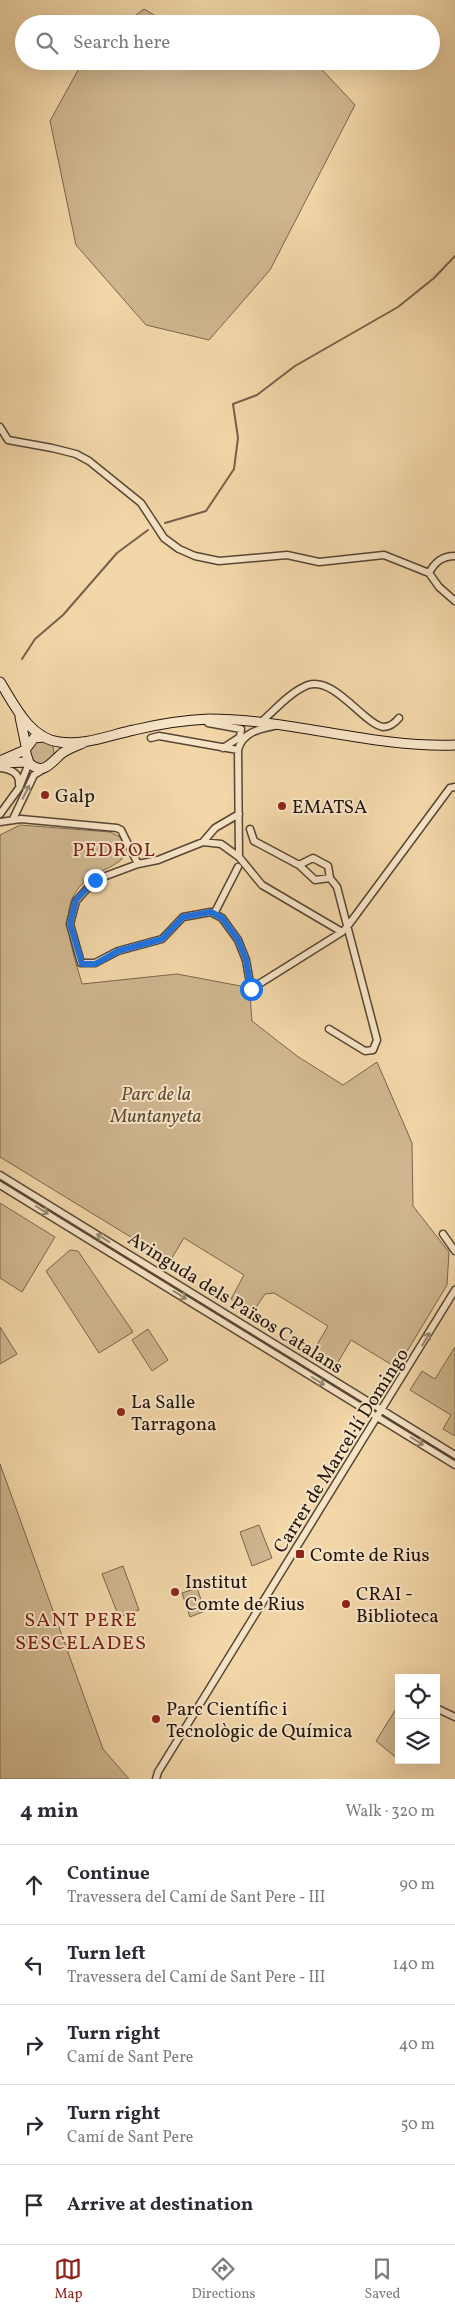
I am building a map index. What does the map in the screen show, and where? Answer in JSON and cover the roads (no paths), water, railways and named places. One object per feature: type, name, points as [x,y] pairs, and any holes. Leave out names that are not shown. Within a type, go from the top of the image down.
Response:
[{"type":"main road","points":[[0,682],[20,714],[48,738],[57,749],[56,760]]},
{"type":"main road","points":[[20,714],[26,738],[28,762]]},
{"type":"main road","points":[[0,762],[26,748],[34,738],[48,738],[60,742],[87,741],[190,720],[260,723],[406,743],[455,745]]},
{"type":"main road","points":[[0,762],[28,762],[36,768],[44,769],[63,752],[87,741]]},
{"type":"street","points":[[0,427],[8,440],[76,454],[89,461],[141,503],[164,538],[179,549],[196,556],[219,561],[288,555],[319,562],[384,555],[429,573],[439,587],[455,601]]},
{"type":"street","points":[[429,573],[434,564],[442,558],[455,556]]},
{"type":"street","points":[[260,723],[290,696],[310,684],[321,685],[348,700],[377,725],[385,727],[393,724],[399,718]]},
{"type":"street","points":[[190,720],[252,732]]},
{"type":"street","points":[[239,857],[238,750],[241,742],[252,732],[278,725]]},
{"type":"street","points":[[223,748],[238,739],[242,733],[241,729]]},
{"type":"street","points":[[151,738],[160,736],[238,750]]},
{"type":"street","points":[[5,817],[8,806],[19,788],[28,762]]},
{"type":"street","points":[[0,768],[10,770],[17,775],[19,788]]},
{"type":"street","points":[[5,817],[34,775],[44,769]]},
{"type":"street","points":[[239,814],[215,828],[203,842],[158,860],[138,864],[95,880],[76,900],[70,924],[82,964],[95,964],[118,951],[162,939],[183,917],[211,912],[222,918],[238,940],[246,960],[251,989],[345,929],[450,788],[455,787]]},
{"type":"street","points":[[5,817],[117,828],[121,830],[138,864]]},
{"type":"street","points":[[250,829],[254,841],[299,865],[315,880],[330,878]]},
{"type":"street","points":[[203,842],[222,844],[239,857],[262,885],[345,929]]},
{"type":"street","points":[[299,865],[312,858],[328,866],[330,878],[337,887],[345,929],[377,1040],[373,1050],[365,1051],[329,1029]]},
{"type":"street","points":[[214,914],[238,867]]},
{"type":"street","name":"Avinguda dels Països Catalans","points":[[0,1175],[455,1455]]},
{"type":"street","name":"Avinguda dels Països Catalans","points":[[0,1185],[455,1465]]},
{"type":"street","points":[[443,1234],[455,1251]]},
{"type":"street","name":"Carrer de Marcel·lí Domingo","points":[[156,1779],[158,1772],[383,1410],[455,1290]]},
{"type":"street","points":[[440,1710],[455,1718]]},
{"type":"waterway","points":[[165,523],[206,511],[234,469],[238,438],[233,404],[257,395],[295,366],[398,307],[434,278],[455,256]]},
{"type":"waterway","points":[[22,659],[35,639],[63,615],[117,553],[148,530]]},
{"type":"place","name":"Galp","points":[[45,795]]},
{"type":"place","name":"EMATSA","points":[[282,806]]},
{"type":"place","name":"La Salle Tarragona","points":[[121,1412]]},
{"type":"place","name":"Comte de Rius","points":[[300,1554]]},
{"type":"place","name":"Institut Comte de Rius","points":[[175,1592]]},
{"type":"place","name":"CRAI - Biblioteca","points":[[346,1604]]},
{"type":"place","name":"Parc Científic i Tecnològic de Química","points":[[156,1719]]},
{"type":"district","name":"PEDROL","points":[[114,849]]},
{"type":"district","name":"SANT PERE SESCELADES","points":[[81,1630]]},
{"type":"park label","name":"Parc de la Muntanyeta","points":[[156,1104]]}]
